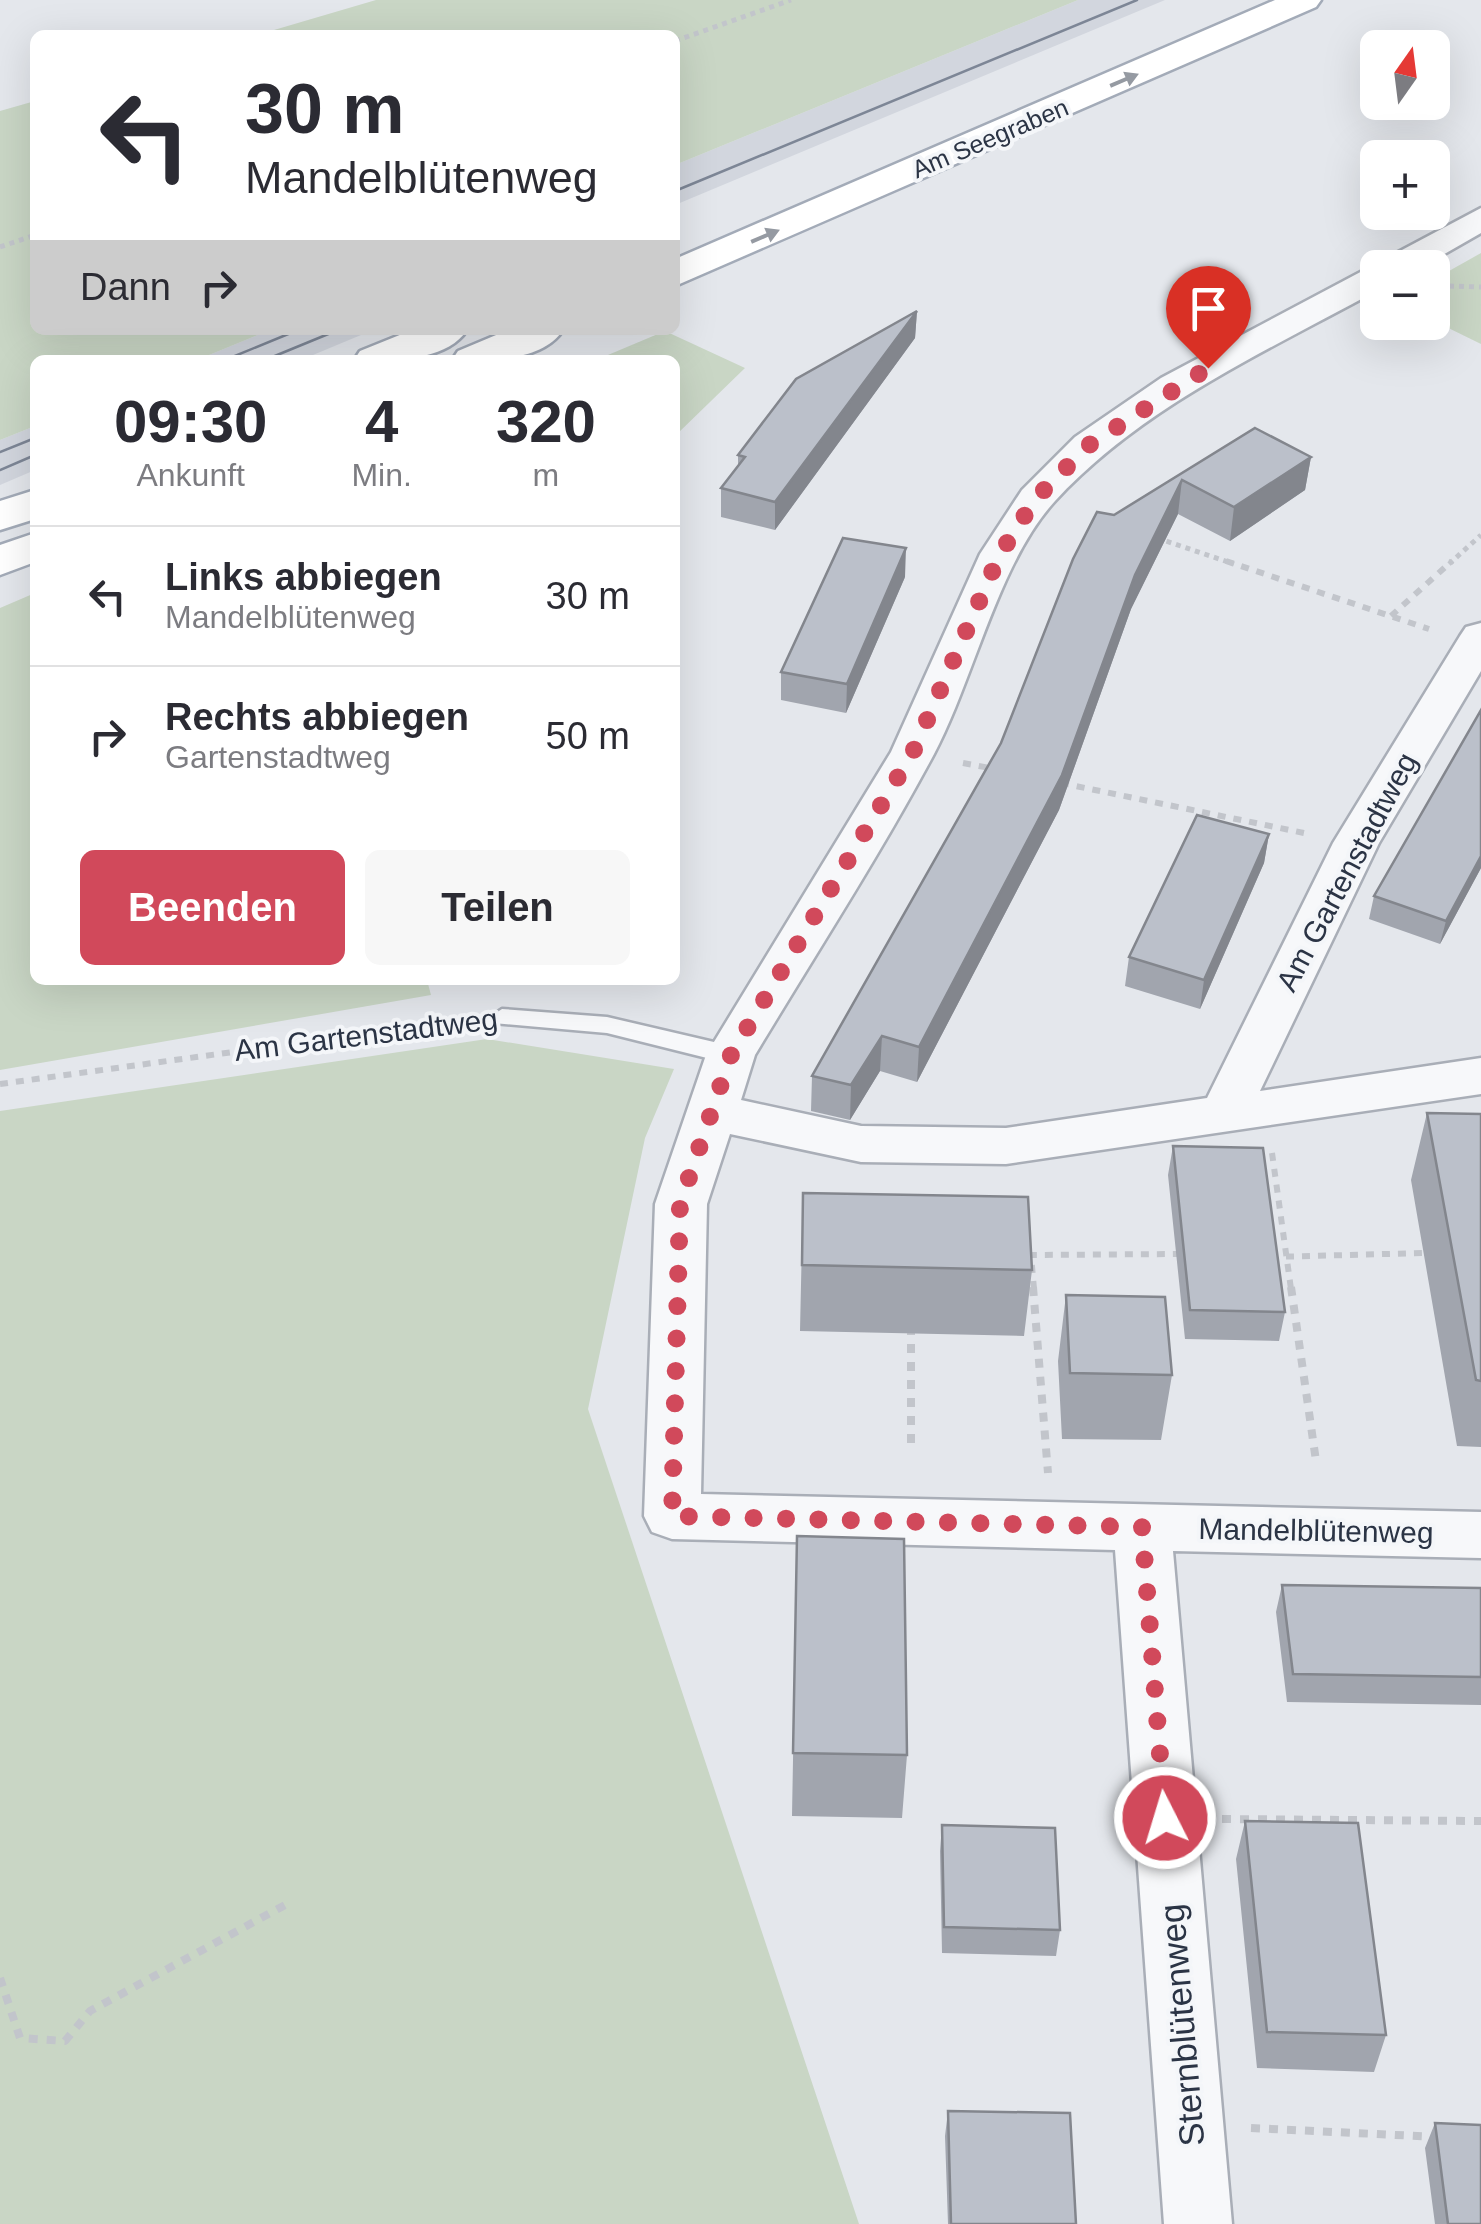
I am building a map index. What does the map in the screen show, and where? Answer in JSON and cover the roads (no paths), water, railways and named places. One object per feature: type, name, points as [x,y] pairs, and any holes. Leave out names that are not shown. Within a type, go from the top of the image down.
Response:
[{"type":"main road","name":"Am Seegraben","points":[[693,227],[1225,0]]},
{"type":"main road","name":"Am Seegraben","points":[[680,272],[1304,0]]},
{"type":"main road","points":[[387,355],[434,335]]},
{"type":"main road","points":[[485,355],[531,335]]},
{"type":"main road","points":[[0,517],[30,504]]},
{"type":"main road","points":[[0,561],[30,548]]},
{"type":"street","points":[[1425,250],[1481,219]]},
{"type":"street","points":[[1360,285],[1174,386],[1089,445],[1052,480],[1000,554],[913,752],[731,1055],[712,1112],[860,1144],[926,1148],[1006,1146],[1481,1076]]},
{"type":"street","name":"Am Gartenstadtweg","points":[[1245,1110],[1356,844],[1477,640]]},
{"type":"street","name":"Mandelblütenweg","points":[[712,1112],[680,1204],[672,1516],[1481,1535]]},
{"type":"street","name":"Sternblütenweg","points":[[1142,1527],[1198,2224]]},
{"type":"lane","name":"Am Gartenstadtweg","points":[[502,1017],[607,1026],[731,1055]]},
{"type":"tram line","points":[[680,189],[1137,0]]},
{"type":"tram line","points":[[237,355],[286,335]]},
{"type":"tram line","points":[[277,355],[326,335]]},
{"type":"tram line","points":[[0,452],[30,440]]},
{"type":"tram line","points":[[0,470],[30,457]]}]
